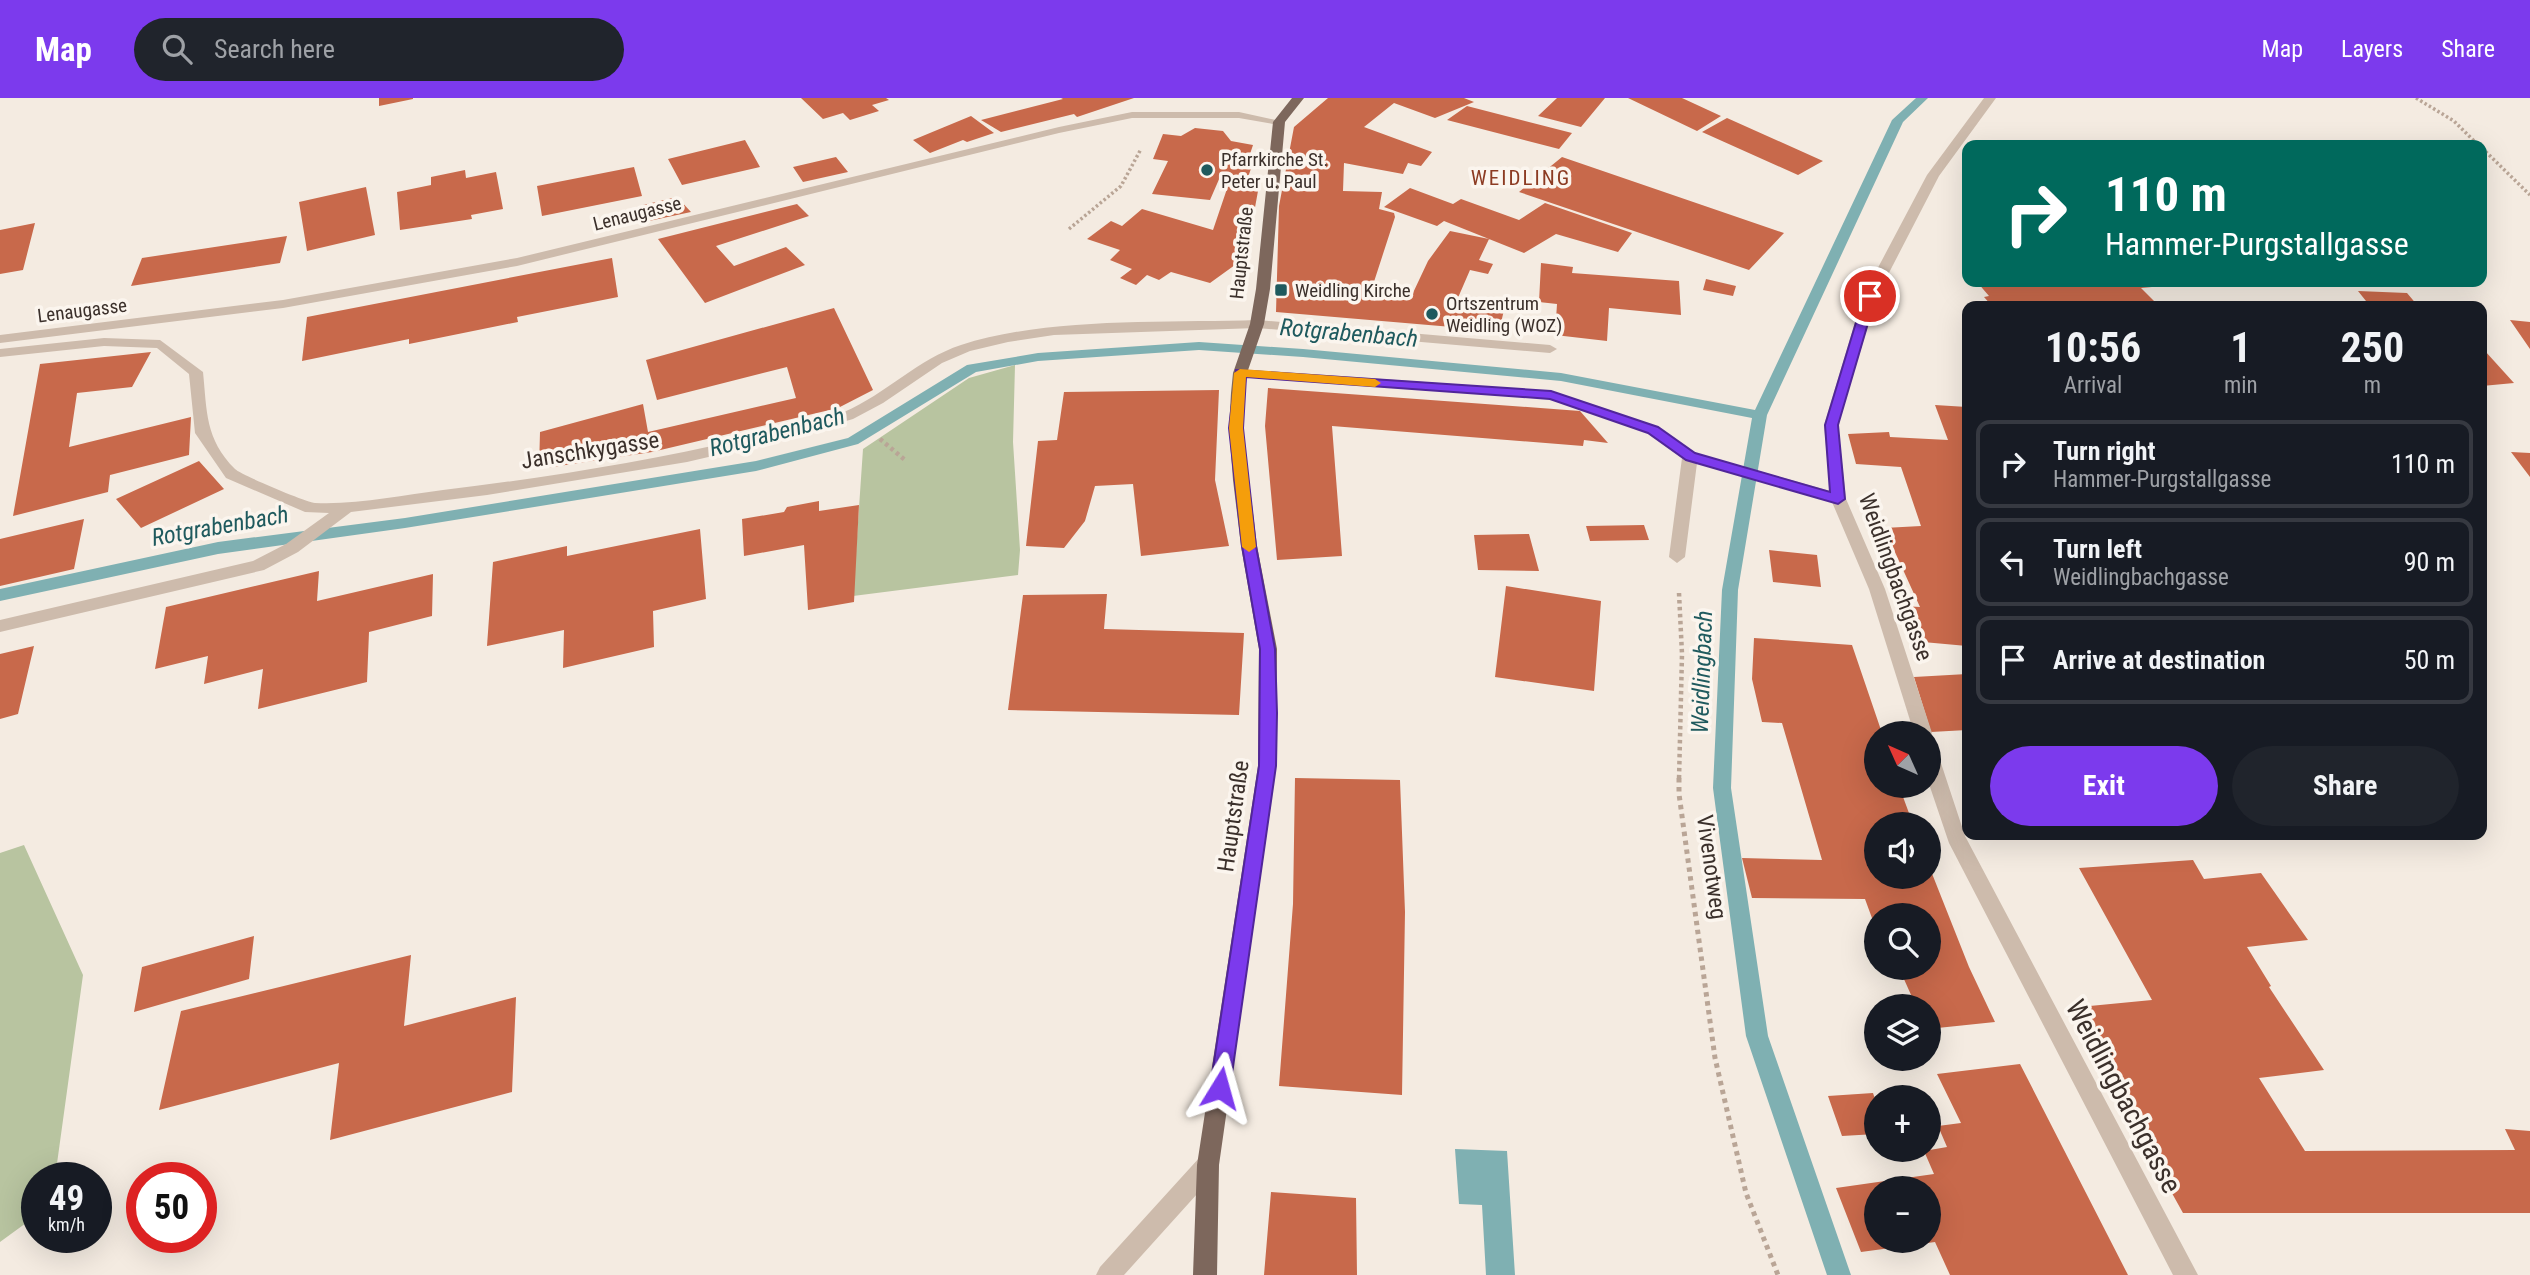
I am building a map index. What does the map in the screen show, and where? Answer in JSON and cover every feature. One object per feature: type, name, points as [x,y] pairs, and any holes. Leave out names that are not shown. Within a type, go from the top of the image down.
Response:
[{"type":"main road","points":[[1279,122],[1298,98]]},
{"type":"main road","name":"Hauptstraße","points":[[1205,1275],[1208,1165],[1267,766],[1268,649],[1249,546],[1236,428],[1242,369],[1255,330],[1263,289],[1279,122]]},
{"type":"street","name":"Weidlingbachgasse","points":[[1919,721],[1877,589],[1838,499],[1831,425],[1870,296],[1933,175],[1990,98]]},
{"type":"street","name":"Lenaugasse","points":[[0,339],[283,304],[517,262],[1046,133],[1132,115],[1239,115],[1279,122]]},
{"type":"street","name":"Janschkygasse","points":[[0,353],[104,342],[160,344],[196,372],[202,433],[231,474],[310,508],[347,507],[487,490],[687,457],[781,435],[848,416],[878,400],[937,360],[965,348],[1008,338],[1104,327],[1255,330],[1550,349]]},
{"type":"street","points":[[1242,369],[1551,396],[1653,430],[1690,456],[1838,499]]},
{"type":"street","points":[[1677,557],[1690,456]]},
{"type":"street","points":[[0,626],[258,566],[292,548],[347,507]]},
{"type":"street","name":"Weidlingbachgasse","points":[[1941,791],[1956,837],[2186,1275]]},
{"type":"street","points":[[1108,1275],[1208,1165]]},
{"type":"path","points":[[2416,98],[2454,121],[2473,140]]},
{"type":"path","points":[[1069,229],[1121,186],[1146,141]]},
{"type":"path","points":[[2487,154],[2530,195]]},
{"type":"path","points":[[886,443],[905,460]]},
{"type":"path","name":"Vivenotweg","points":[[1677,557],[1682,654],[1679,794],[1715,1058],[1746,1193],[1778,1275]]},
{"type":"green space","points":[[1015,365],[1013,442],[1020,550],[1018,575],[853,596],[863,449],[969,378]]},
{"type":"green space","points":[[24,845],[83,975],[57,1162],[21,1162],[21,1227],[0,1242],[0,853]]},
{"type":"water","points":[[1455,1149],[1507,1151],[1515,1275],[1486,1275],[1482,1205],[1459,1204]]},
{"type":"building","points":[[379,98],[413,98],[413,99],[379,106]]},
{"type":"building","points":[[801,98],[889,100],[872,105],[879,111],[850,120],[843,113],[823,119]]},
{"type":"building","points":[[1061,98],[1134,98],[1077,117],[1074,114],[1001,132],[981,120],[1063,99]]},
{"type":"building","points":[[1328,98],[1464,98],[1474,102],[1435,118],[1394,103],[1364,127],[1432,152],[1421,166],[1408,163],[1403,174],[1344,163],[1343,191],[1382,192],[1379,209],[1394,213],[1371,291],[1412,295],[1428,261],[1450,231],[1489,239],[1479,260],[1493,264],[1488,274],[1470,270],[1457,300],[1505,306],[1499,331],[1276,312],[1279,206],[1294,127]]},
{"type":"building","points":[[1557,98],[1605,98],[1581,127],[1538,116]]},
{"type":"building","points":[[1628,98],[1682,98],[1721,116],[1697,131]]},
{"type":"building","points":[[1467,106],[1572,133],[1559,149],[1447,120]]},
{"type":"building","points":[[971,116],[994,133],[967,142],[963,140],[930,153],[913,140]]},
{"type":"building","points":[[1727,118],[1823,161],[1798,175],[1702,132]]},
{"type":"building","points":[[1195,128],[1223,131],[1231,141],[1253,145],[1248,160],[1253,163],[1248,177],[1240,178],[1260,180],[1246,257],[1210,283],[1171,272],[1159,280],[1147,275],[1136,285],[1120,278],[1132,269],[1110,260],[1120,250],[1087,239],[1111,221],[1122,226],[1142,209],[1213,230],[1231,177],[1220,177],[1210,200],[1152,194],[1168,161],[1153,159],[1163,134],[1181,136]]},
{"type":"building","points":[[745,140],[760,167],[682,185],[668,159]]},
{"type":"building","points":[[836,157],[848,172],[803,182],[793,167]]},
{"type":"building","points":[[1562,157],[1784,233],[1749,270],[1519,192]]},
{"type":"building","points":[[634,167],[642,196],[542,216],[537,186]]},
{"type":"building","points":[[465,170],[466,178],[496,172],[503,209],[471,215],[472,219],[400,230],[397,192],[431,185],[431,177]]},
{"type":"building","points":[[366,187],[375,235],[307,251],[299,202]]},
{"type":"building","points":[[1410,188],[1453,204],[1461,199],[1519,220],[1545,203],[1632,233],[1618,252],[1556,234],[1524,253],[1444,221],[1437,226],[1384,207]]},
{"type":"building","points":[[677,197],[691,212],[649,221],[643,205]]},
{"type":"building","points":[[797,204],[809,216],[716,246],[734,266],[786,247],[805,265],[705,303],[658,239]]},
{"type":"building","points":[[35,223],[23,270],[0,274],[0,230]]},
{"type":"building","points":[[287,236],[280,263],[131,286],[142,258]]},
{"type":"building","points":[[612,258],[618,297],[517,317],[518,322],[409,344],[409,339],[302,361],[307,317]]},
{"type":"building","points":[[1541,263],[1573,267],[1572,273],[1679,281],[1681,315],[1609,308],[1607,341],[1555,335],[1557,304],[1539,302]]},
{"type":"building","points":[[1706,279],[1736,286],[1733,296],[1703,290]]},
{"type":"building","points":[[1981,287],[2152,287],[2141,288],[2154,301],[1988,301],[1984,297],[1989,296]]},
{"type":"building","points":[[2358,291],[2407,293],[2414,301],[2366,301]]},
{"type":"building","points":[[834,308],[873,390],[838,408],[652,452],[539,469],[540,432],[643,404],[648,432],[796,398],[787,367],[657,400],[646,360]]},
{"type":"building","points":[[2510,320],[2530,322],[2530,349]]},
{"type":"building","points":[[151,352],[132,387],[77,393],[69,447],[191,417],[189,455],[110,475],[108,492],[13,516],[40,364]]},
{"type":"building","points":[[2487,353],[2514,383],[2487,386]]},
{"type":"building","points":[[1268,388],[1580,411],[1608,443],[1584,440],[1583,446],[1332,426],[1342,556],[1277,560],[1265,426]]},
{"type":"building","points":[[1219,390],[1215,480],[1229,546],[1141,556],[1133,484],[1095,486],[1085,521],[1064,548],[1026,546],[1038,441],[1057,440],[1064,392]]},
{"type":"building","points":[[1935,405],[1962,407],[1962,646],[1912,641],[1903,606],[1920,607],[1884,528],[1921,526],[1901,467],[1856,464],[1848,434],[1889,432],[1890,437],[1948,440]]},
{"type":"building","points":[[2511,452],[2530,453],[2530,477]]},
{"type":"building","points":[[199,461],[224,489],[141,528],[116,499]]},
{"type":"building","points":[[819,501],[819,511],[859,505],[854,602],[808,610],[804,545],[744,556],[742,519],[784,512],[787,507]]},
{"type":"building","points":[[84,519],[74,569],[0,586],[0,539]]},
{"type":"building","points":[[1644,525],[1649,540],[1590,541],[1586,526]]},
{"type":"building","points":[[700,529],[706,599],[653,611],[654,647],[563,668],[564,630],[487,646],[493,562],[567,546],[567,556]]},
{"type":"building","points":[[1529,534],[1539,571],[1478,570],[1474,535]]},
{"type":"building","points":[[1769,550],[1817,555],[1821,587],[1773,582]]},
{"type":"building","points":[[319,571],[317,601],[433,574],[432,616],[369,632],[367,682],[258,709],[263,669],[204,684],[208,656],[155,669],[166,607]]},
{"type":"building","points":[[1506,586],[1601,601],[1594,691],[1495,677]]},
{"type":"building","points":[[1107,594],[1104,629],[1244,633],[1239,715],[1008,710],[1023,595]]},
{"type":"building","points":[[1754,638],[1852,645],[1878,721],[1864,721],[1864,798],[1903,798],[1909,812],[1864,812],[1864,889],[1938,889],[1969,967],[1995,1022],[1941,1028],[1941,994],[1911,994],[1904,980],[1941,980],[1941,903],[1752,898],[1742,858],[1822,860],[1782,723],[1762,722],[1752,679]]},
{"type":"building","points":[[34,646],[18,714],[0,719],[0,654]]},
{"type":"building","points":[[1962,674],[1962,730],[1941,731],[1941,721],[1928,721],[1914,677]]},
{"type":"building","points":[[1295,778],[1400,780],[1405,912],[1402,1095],[1279,1086],[1293,904]]},
{"type":"building","points":[[2193,860],[2204,879],[2261,873],[2308,940],[2247,947],[2271,986],[2269,987],[2324,1070],[2259,1078],[2305,1151],[2515,1150],[2505,1129],[2530,1131],[2530,1213],[2183,1213],[2069,1008],[2152,1000],[2079,868]]},
{"type":"building","points":[[254,936],[249,979],[134,1012],[142,967]]},
{"type":"building","points":[[411,955],[404,1026],[516,997],[512,1092],[330,1140],[339,1063],[159,1110],[181,1011]]},
{"type":"building","points":[[2020,1064],[2128,1275],[1950,1275],[1940,1253],[1941,1176],[1920,1176],[1934,1174],[1929,1162],[1941,1162],[1941,1148],[1947,1147],[1941,1126],[1961,1123],[1937,1074]]},
{"type":"building","points":[[1864,1094],[1864,1135],[1842,1136],[1828,1096]]},
{"type":"building","points":[[1864,1184],[1864,1252],[1861,1252],[1836,1188]]},
{"type":"building","points":[[1271,1192],[1356,1198],[1357,1275],[1264,1275]]},
{"type":"waterway","name":"Weidlingbach","points":[[1760,415],[1898,120],[1922,98]]},
{"type":"waterway","name":"Rotgrabenbach","points":[[0,595],[218,548],[405,523],[756,466],[853,441],[972,368],[1038,357],[1199,346],[1303,353],[1561,377],[1760,415]]},
{"type":"waterway","name":"Weidlingbach","points":[[1760,415],[1730,590],[1722,788],[1757,1036],[1839,1275]]},
{"type":"slow traffic","points":[[1249,547],[1236,428],[1240,373],[1375,383]]},
{"type":"place","name":"Pfarrkirche St. Peter u. Paul","points":[[1207,170]]},
{"type":"place","name":"Weidling Kirche","points":[[1281,290]]},
{"type":"place","name":"Ortszentrum Weidling (WOZ)","points":[[1432,314]]},
{"type":"district","name":"WEIDLING","points":[[1521,178]]},
{"type":"route","points":[[1220,1088],[1267,766],[1269,713],[1268,649],[1249,546],[1236,428],[1240,373],[1551,396],[1653,430],[1690,456],[1838,499],[1831,425],[1870,296]]}]
